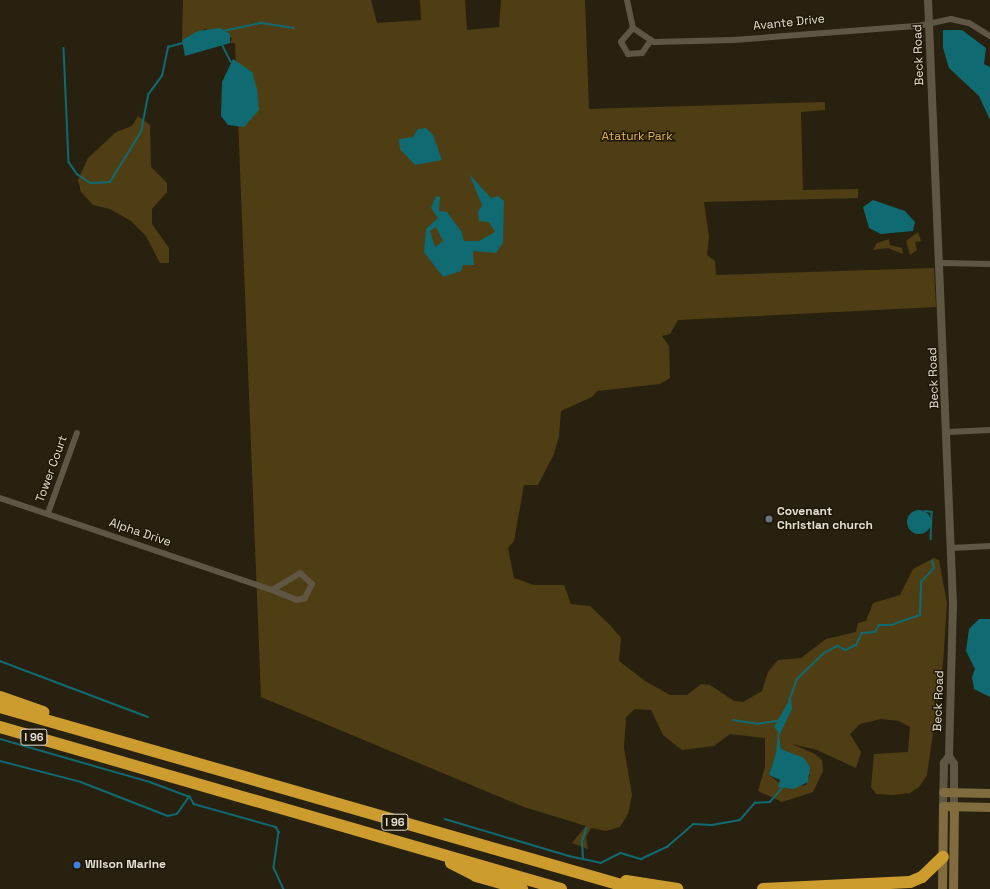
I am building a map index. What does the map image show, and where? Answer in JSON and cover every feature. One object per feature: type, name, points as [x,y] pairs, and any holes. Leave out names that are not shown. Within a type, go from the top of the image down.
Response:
[{"type":"highway","points":[[0,697],[202,764]]},
{"type":"highway","name":"I 96","points":[[0,707],[635,889]]},
{"type":"highway","name":"I 96","points":[[0,727],[561,889]]},
{"type":"highway","points":[[0,734],[69,747]]},
{"type":"highway","points":[[425,850],[476,876],[522,889]]},
{"type":"highway","points":[[763,889],[910,882],[922,877],[943,857]]},
{"type":"highway","points":[[589,876],[677,889]]},
{"type":"highway","points":[[797,888],[811,889]]},
{"type":"main road","points":[[944,792],[990,793]]},
{"type":"main road","points":[[943,806],[990,807]]},
{"type":"main road","name":"Beck Road","points":[[942,889],[943,806]]},
{"type":"main road","name":"Beck Road","points":[[954,806],[954,889]]},
{"type":"street","points":[[627,0],[633,28],[651,40],[642,53],[628,54],[621,42],[633,28]]},
{"type":"street","name":"Beck Road","points":[[928,0],[942,263],[948,432],[951,548],[949,756],[954,764],[954,806]]},
{"type":"street","name":"Avante Drive","points":[[651,40],[734,40],[960,20],[990,36]]},
{"type":"street","points":[[942,263],[990,264]]},
{"type":"street","points":[[948,432],[990,430]]},
{"type":"street","name":"Tower Court","points":[[48,513],[77,433]]},
{"type":"street","name":"Alpha Drive","points":[[0,498],[301,600],[311,592],[312,584],[304,574],[295,574],[272,590]]},
{"type":"street","points":[[951,548],[990,546]]},
{"type":"street","name":"Beck Road","points":[[943,806],[944,763],[949,756]]},
{"type":"green space","name":"Ataturk Park","points":[[183,0],[371,0],[377,23],[421,20],[420,0],[465,0],[467,30],[499,27],[501,0],[585,0],[589,109],[825,102],[825,110],[801,112],[803,190],[858,189],[858,198],[704,202],[709,237],[707,255],[715,261],[716,275],[934,268],[936,307],[678,320],[670,334],[662,336],[669,346],[670,378],[660,384],[597,391],[592,397],[561,411],[559,436],[554,454],[538,485],[524,485],[514,541],[508,548],[514,578],[534,585],[564,585],[571,604],[590,606],[621,638],[619,661],[645,681],[670,695],[687,695],[701,684],[710,685],[734,701],[743,702],[762,691],[768,672],[778,660],[801,658],[826,639],[856,632],[858,623],[866,621],[873,603],[900,595],[913,569],[934,558],[939,560],[947,603],[943,663],[927,775],[919,787],[910,793],[893,795],[876,794],[871,787],[874,754],[908,752],[910,727],[899,721],[881,719],[860,724],[850,734],[861,752],[856,768],[817,750],[792,744],[815,754],[822,760],[823,771],[813,792],[782,802],[758,791],[765,767],[765,738],[730,734],[714,746],[682,750],[663,735],[651,710],[635,709],[626,717],[624,748],[632,795],[628,814],[620,827],[606,831],[591,828],[586,837],[588,849],[572,843],[586,826],[524,807],[261,697],[235,43],[230,43],[232,38],[205,29],[182,40]],"holes":[[[780,741],[781,750],[797,756],[794,757],[810,775],[806,785],[787,788],[769,775]]]},
{"type":"green space","points":[[138,116],[150,125],[151,167],[167,183],[167,192],[152,209],[152,224],[169,248],[169,263],[160,263],[146,236],[131,221],[110,209],[93,205],[81,192],[78,180],[88,158],[116,132],[132,126]]},
{"type":"green space","points":[[918,232],[921,241],[915,242],[917,250],[910,255],[906,241]]},
{"type":"green space","points":[[889,239],[890,245],[902,248],[903,254],[888,248],[873,250],[877,243]]},
{"type":"water","points":[[220,28],[230,34],[230,43],[185,56],[182,40],[198,31]]},
{"type":"water","points":[[943,30],[962,30],[986,48],[984,64],[990,67],[990,120],[979,96],[949,68],[943,48]]},
{"type":"water","points":[[233,59],[252,72],[257,89],[259,110],[244,127],[228,125],[221,116],[222,82]]},
{"type":"water","points":[[426,128],[433,135],[442,160],[415,165],[400,149],[399,139],[413,137],[418,129]]},
{"type":"water","points":[[469,174],[491,198],[498,196],[504,201],[503,242],[496,253],[473,251],[474,265],[463,265],[461,271],[443,277],[424,252],[426,229],[438,218],[431,208],[436,196],[440,197],[439,211],[447,212],[461,231],[464,241],[479,241],[495,232],[489,222],[479,221],[478,212],[482,205]],"holes":[[[436,227],[443,241],[435,247],[430,231]]]},
{"type":"water","points":[[873,200],[905,211],[915,222],[913,231],[881,234],[869,228],[863,207]]},
{"type":"water","points":[[919,510],[927,514],[931,522],[927,530],[919,534],[911,530],[907,522],[911,514]]},
{"type":"water","points":[[979,619],[990,619],[990,697],[974,689],[972,677],[975,669],[966,651],[969,629]]},
{"type":"water","points":[[791,697],[792,709],[779,736],[781,749],[804,758],[810,767],[808,782],[794,789],[778,787],[780,780],[769,775],[776,753],[778,732],[774,727]]},
{"type":"waterway","points":[[223,31],[262,23],[294,28]]},
{"type":"waterway","points":[[64,48],[69,162],[77,174],[91,183],[110,182],[141,132],[148,95],[162,76],[168,47],[183,43]]},
{"type":"waterway","points":[[222,44],[231,62]]},
{"type":"waterway","points":[[925,511],[932,512],[931,539]]},
{"type":"waterway","points":[[789,701],[797,679],[824,653],[838,646],[846,650],[856,645],[862,633],[875,632],[879,625],[891,625],[920,615],[921,582],[934,568],[932,561]]},
{"type":"waterway","points":[[0,661],[148,717]]},
{"type":"waterway","points":[[733,720],[757,724],[782,720]]},
{"type":"waterway","points":[[0,739],[150,782],[190,797],[194,804],[276,827],[279,832],[274,868],[284,889]]},
{"type":"waterway","points":[[0,761],[81,782],[168,816],[177,814],[189,797]]},
{"type":"waterway","points":[[445,819],[569,856],[601,863],[621,853],[641,859],[667,847],[693,824],[712,825],[740,820],[755,803],[770,802],[782,788]]},
{"type":"waterway","points":[[583,858],[582,842],[586,829]]},
{"type":"place","name":"Covenant Christian church","points":[[769,519]]},
{"type":"place","name":"Wilson Marine","points":[[77,865]]}]
